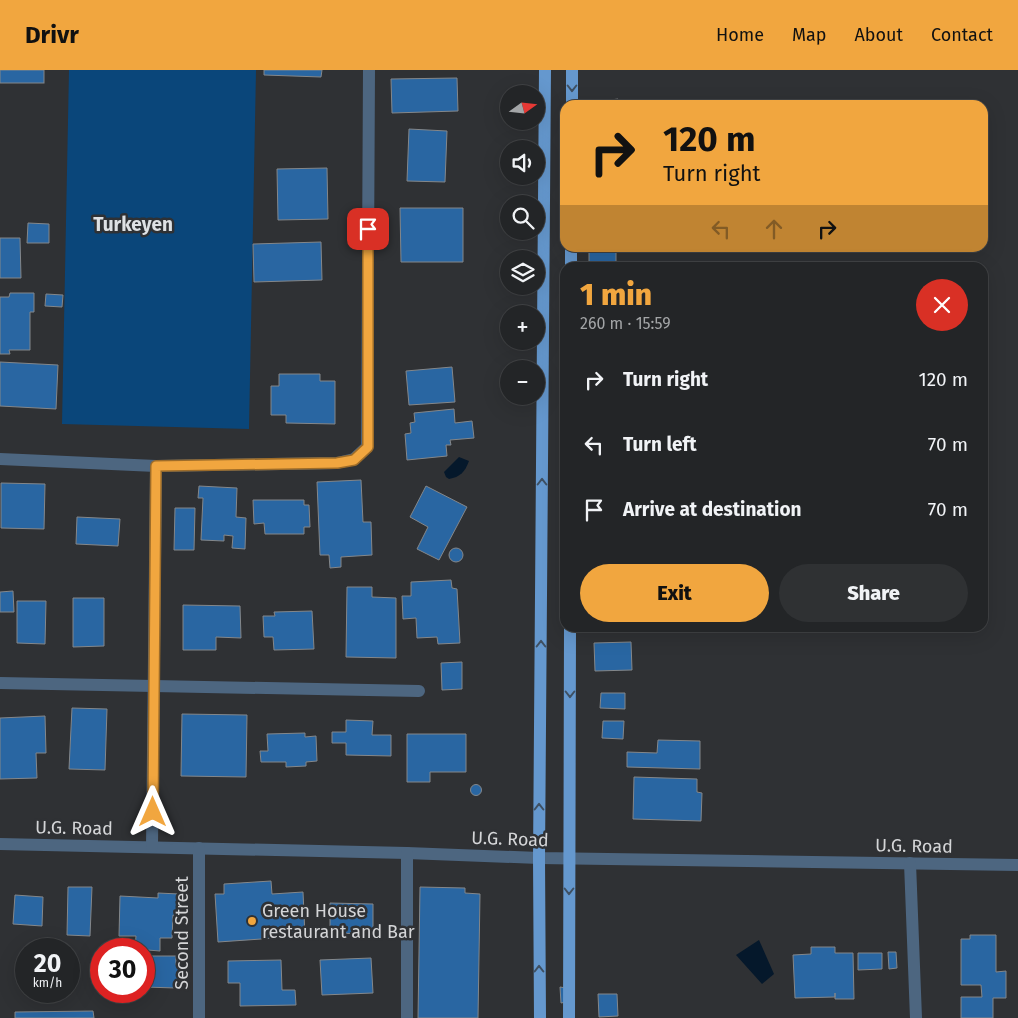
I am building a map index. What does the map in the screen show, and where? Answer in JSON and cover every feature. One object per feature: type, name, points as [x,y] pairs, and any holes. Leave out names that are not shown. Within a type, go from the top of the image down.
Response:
[{"type":"main road","points":[[540,1018],[539,858],[546,70]]},
{"type":"main road","points":[[572,70],[572,100]]},
{"type":"main road","points":[[569,1018],[570,632]]},
{"type":"street","points":[[0,459],[156,466],[337,463],[354,460],[368,447],[369,70]]},
{"type":"street","points":[[152,847],[156,466]]},
{"type":"street","points":[[0,683],[419,691]]},
{"type":"street","name":"U.G. Road","points":[[0,844],[407,853],[539,858],[1018,865]]},
{"type":"street","name":"Second Street","points":[[199,848],[200,1018]]},
{"type":"street","points":[[407,853],[407,1018]]},
{"type":"street","points":[[910,863],[916,1018]]},
{"type":"shaded area","points":[[69,70],[256,70],[249,429],[62,424]]},
{"type":"shaded area","points":[[459,457],[469,461],[464,471],[456,477],[449,479],[444,472]]},
{"type":"shaded area","points":[[759,940],[774,974],[762,984],[736,955]]},
{"type":"building","points":[[0,70],[44,70],[44,83],[0,83]]},
{"type":"building","points":[[264,70],[322,70],[321,77],[264,75]]},
{"type":"building","points":[[457,78],[458,111],[392,113],[391,79]]},
{"type":"building","points":[[409,129],[447,131],[445,182],[407,181]]},
{"type":"building","points":[[327,168],[328,219],[278,220],[277,169]]},
{"type":"building","points":[[400,208],[463,208],[463,262],[401,262]]},
{"type":"building","points":[[28,223],[49,224],[49,243],[27,243]]},
{"type":"building","points":[[0,238],[20,238],[21,278],[0,278]]},
{"type":"building","points":[[321,242],[322,280],[254,282],[253,244]]},
{"type":"building","points":[[589,252],[616,252],[616,262],[589,262]]},
{"type":"building","points":[[10,293],[34,293],[34,312],[30,312],[30,350],[9,350],[10,354],[0,354],[0,297],[9,297]]},
{"type":"building","points":[[46,294],[63,295],[62,307],[45,306]]},
{"type":"building","points":[[0,362],[58,365],[56,409],[0,406]]},
{"type":"building","points":[[452,367],[455,402],[409,405],[406,371]]},
{"type":"building","points":[[279,374],[320,374],[320,381],[335,381],[335,424],[286,423],[286,415],[271,415],[271,386],[279,386]]},
{"type":"building","points":[[454,409],[455,423],[472,421],[474,438],[450,440],[451,445],[446,445],[447,456],[407,460],[405,434],[411,433],[410,423],[415,422],[414,413]]},
{"type":"building","points":[[361,480],[363,522],[371,522],[372,555],[341,557],[341,567],[330,568],[329,555],[320,555],[317,482]]},
{"type":"building","points":[[1,483],[45,484],[44,529],[1,528]]},
{"type":"building","points":[[199,486],[237,488],[236,517],[246,518],[245,549],[232,548],[233,536],[224,535],[224,541],[201,540],[203,498],[198,498]]},
{"type":"building","points":[[426,486],[467,507],[439,560],[417,549],[428,527],[410,517]]},
{"type":"building","points":[[253,500],[304,500],[304,505],[309,505],[310,527],[304,527],[304,534],[265,534],[264,523],[254,524]]},
{"type":"building","points":[[175,508],[195,508],[194,550],[174,550]]},
{"type":"building","points":[[77,517],[120,519],[118,546],[76,544]]},
{"type":"building","points":[[453,548],[459,548],[463,555],[459,562],[453,562],[449,558],[449,552]]},
{"type":"building","points":[[451,580],[452,588],[457,589],[460,643],[438,644],[437,637],[417,638],[416,618],[403,619],[402,596],[411,596],[411,582]]},
{"type":"building","points":[[347,587],[372,587],[372,597],[396,598],[396,658],[346,657]]},
{"type":"building","points":[[13,591],[14,612],[0,612],[0,592]]},
{"type":"building","points":[[73,598],[104,598],[104,646],[73,647]]},
{"type":"building","points":[[17,601],[46,601],[45,644],[17,643]]},
{"type":"building","points":[[183,605],[240,606],[241,638],[216,637],[216,650],[183,650]]},
{"type":"building","points":[[312,611],[314,649],[274,650],[273,637],[264,637],[263,616],[275,616],[274,612]]},
{"type":"building","points":[[631,642],[632,670],[595,671],[594,643]]},
{"type":"building","points":[[462,662],[462,689],[442,690],[441,663]]},
{"type":"building","points":[[601,693],[625,693],[625,709],[600,708]]},
{"type":"building","points":[[72,708],[107,709],[105,770],[69,769]]},
{"type":"building","points":[[182,714],[247,715],[246,777],[181,776]]},
{"type":"building","points":[[45,716],[46,753],[36,753],[37,778],[0,779],[0,718]]},
{"type":"building","points":[[346,720],[373,721],[372,735],[391,735],[391,756],[346,755],[346,743],[332,743],[332,732],[346,732]]},
{"type":"building","points":[[603,721],[624,721],[623,739],[602,738]]},
{"type":"building","points":[[305,733],[305,737],[316,736],[317,761],[306,762],[306,766],[286,767],[286,762],[261,762],[260,751],[268,751],[267,734]]},
{"type":"building","points":[[407,734],[466,734],[466,772],[430,772],[430,782],[407,782]]},
{"type":"building","points":[[658,740],[700,741],[700,769],[627,767],[627,752],[657,753]]},
{"type":"building","points":[[634,777],[697,779],[697,792],[702,793],[701,821],[633,819]]},
{"type":"building","points":[[476,784],[482,790],[476,796],[470,790]]},
{"type":"building","points":[[271,881],[272,894],[303,892],[305,936],[218,942],[215,894],[224,894],[224,884]]},
{"type":"building","points":[[68,887],[92,887],[90,936],[67,935]]},
{"type":"building","points":[[420,887],[465,888],[465,893],[480,894],[478,1018],[418,1018]]},
{"type":"building","points":[[158,893],[179,894],[178,916],[173,915],[172,938],[160,938],[160,951],[155,951],[155,938],[119,936],[120,896],[158,898]]},
{"type":"building","points":[[15,895],[43,897],[42,926],[13,924]]},
{"type":"building","points":[[330,903],[373,904],[373,934],[330,933]]},
{"type":"building","points":[[970,935],[996,935],[996,972],[1006,971],[1006,998],[993,998],[993,1018],[961,1018],[961,997],[982,997],[981,985],[961,985],[961,939],[970,939]]},
{"type":"building","points":[[811,947],[835,947],[835,953],[853,953],[854,999],[835,999],[835,997],[795,998],[793,955],[811,954]]},
{"type":"building","points":[[888,952],[896,952],[897,968],[889,969]]},
{"type":"building","points":[[858,953],[882,953],[882,969],[858,970]]},
{"type":"building","points":[[155,956],[176,956],[176,965],[180,965],[180,981],[176,981],[176,988],[155,987]]},
{"type":"building","points":[[371,958],[373,993],[322,995],[320,960]]},
{"type":"building","points":[[281,960],[282,990],[295,990],[296,1005],[240,1006],[240,983],[228,983],[228,961]]},
{"type":"building","points":[[560,987],[566,988],[566,1002],[561,1003]]},
{"type":"building","points":[[598,994],[617,994],[618,1016],[599,1017]]},
{"type":"building","points":[[93,1011],[94,1018],[15,1018],[15,1012]]},
{"type":"place","name":"Green House restaurant and Bar","points":[[252,921]]},
{"type":"district","name":"Turkeyen","points":[[133,224]]},
{"type":"route","points":[[153,812],[156,466],[337,463],[354,460],[368,447],[368,229]]}]
